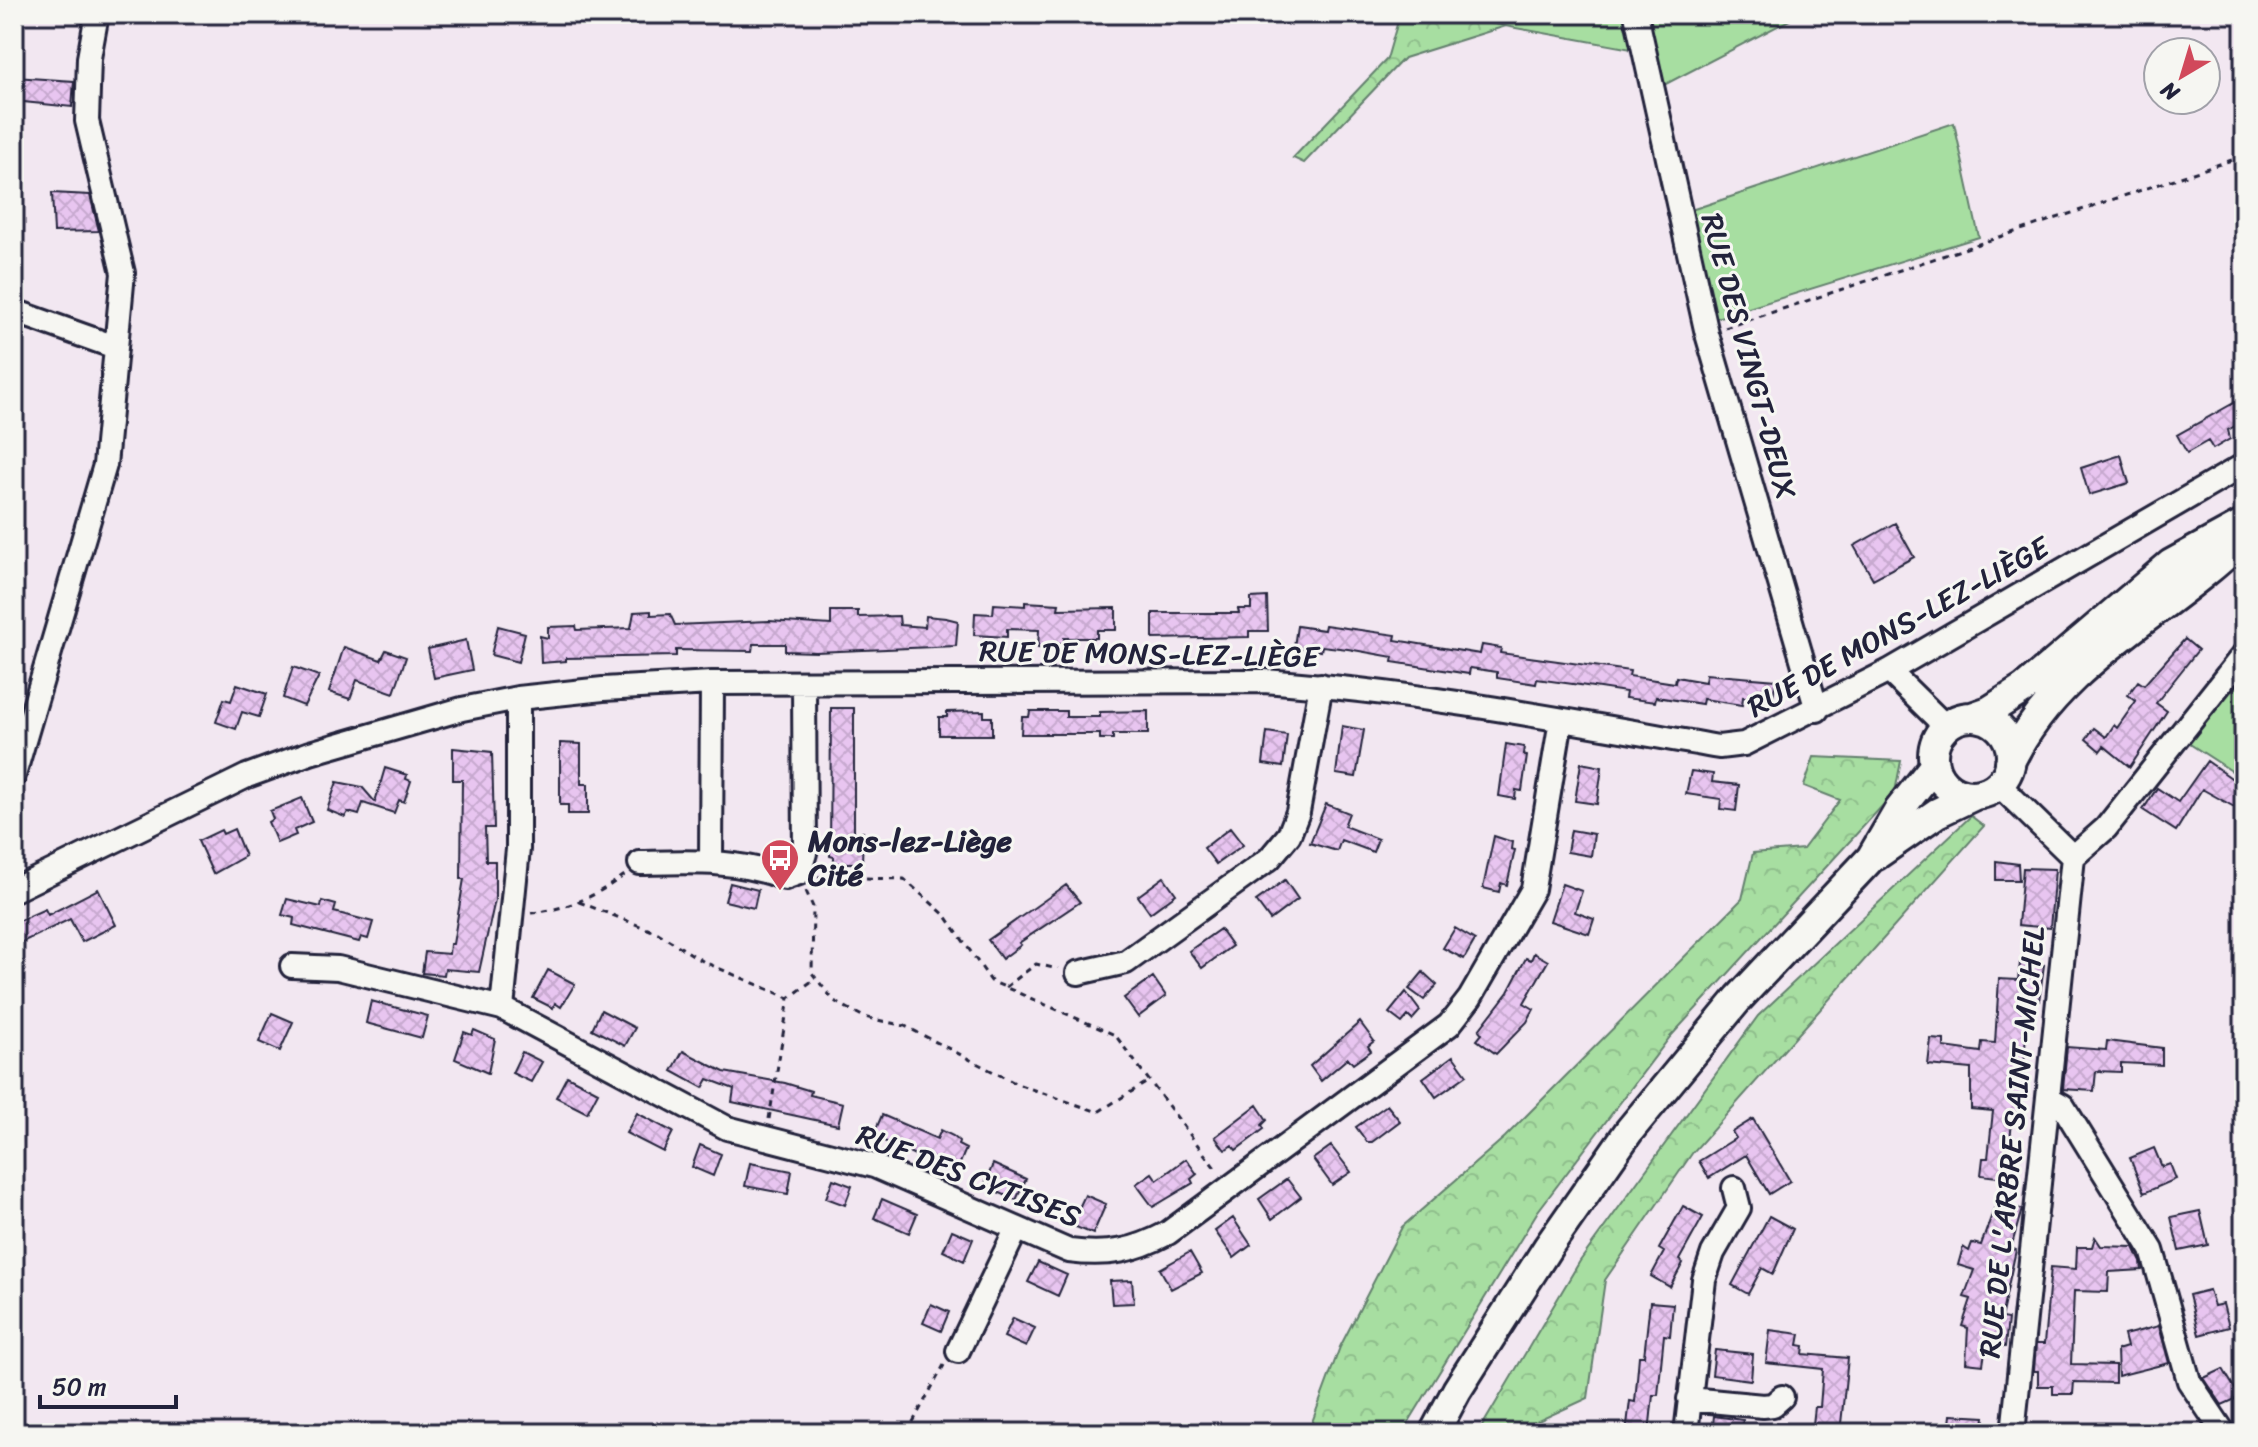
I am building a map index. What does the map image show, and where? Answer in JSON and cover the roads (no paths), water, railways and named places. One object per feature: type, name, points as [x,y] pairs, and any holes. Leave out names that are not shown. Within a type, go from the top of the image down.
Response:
[{"type":"main road","points":[[1959,722],[1983,719],[2001,731],[2010,751],[1994,781],[1954,791],[1945,784],[1934,766],[1934,745],[1959,722],[1989,711],[2025,688],[2171,564],[2244,524]]},
{"type":"main road","points":[[1434,1433],[1457,1390],[1539,1259],[1629,1131],[1739,998],[1871,858],[1937,813],[1994,781],[2029,728],[2073,679],[2244,538]]},
{"type":"main road","points":[[1871,858],[1899,810],[1934,766]]},
{"type":"street","points":[[14,775],[105,465],[123,273],[85,104],[97,14]]},
{"type":"street","name":"RUE DES VINGT-DEUX","points":[[1636,14],[1707,334],[1817,710]]},
{"type":"street","points":[[14,311],[115,347]]},
{"type":"street","name":"RUE DE MONS-LEZ-LIÈGE","points":[[14,890],[201,796],[310,753],[462,709],[518,698],[603,689],[712,683],[1212,680],[1321,685],[1719,747],[1763,737],[1817,710],[2244,465]]},
{"type":"street","points":[[1994,781],[2073,857],[2106,828],[2244,654]]},
{"type":"street","points":[[1889,671],[1919,700],[1959,722]]},
{"type":"street","points":[[711,861],[712,683]]},
{"type":"street","points":[[640,863],[711,861],[759,868],[785,878],[799,873],[805,853],[804,683]]},
{"type":"street","points":[[1078,973],[1126,962],[1269,859],[1289,835],[1298,812],[1321,685]]},
{"type":"street","points":[[502,1008],[518,849],[518,698]]},
{"type":"street","name":"RUE DES CYTISES","points":[[292,966],[338,968],[502,1008],[727,1128],[767,1135],[874,1166],[1069,1251],[1103,1255],[1138,1249],[1168,1233],[1449,1025],[1470,998],[1533,889],[1561,720]]},
{"type":"street","name":"RUE DE L'ARBRE SAINT-MICHEL","points":[[2013,1433],[2073,857]]},
{"type":"street","points":[[2049,1098],[2063,1106],[2152,1250],[2189,1381],[2224,1433]]},
{"type":"street","points":[[1686,1433],[1701,1292],[1713,1253],[1739,1208],[1734,1188]]},
{"type":"street","points":[[958,1351],[1016,1230]]},
{"type":"street","points":[[1689,1399],[1763,1406],[1773,1405],[1782,1397]]},
{"type":"place","name":"Mons-lez-Liège Cité","points":[[780,892]]}]
